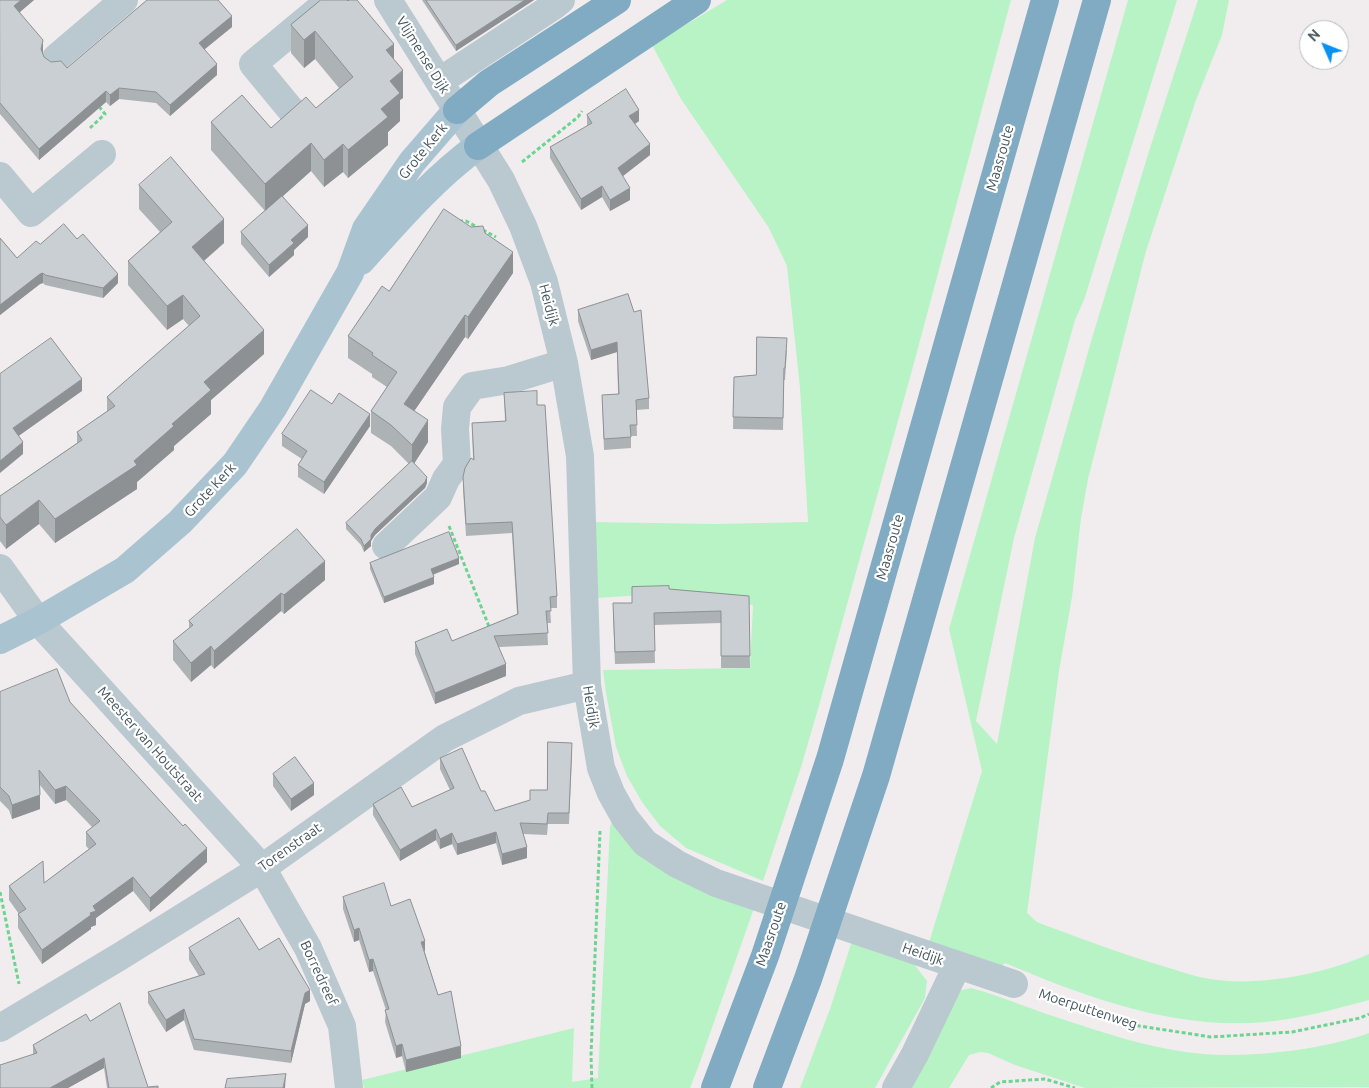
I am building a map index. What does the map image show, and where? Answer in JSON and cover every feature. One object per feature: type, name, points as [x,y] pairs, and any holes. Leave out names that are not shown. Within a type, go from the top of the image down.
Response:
[{"type":"highway","points":[[457,110],[489,83],[617,0]]},
{"type":"highway","points":[[478,146],[697,0]]},
{"type":"highway","name":"Maasroute","points":[[715,1088],[765,956],[830,759],[1045,0]]},
{"type":"highway","points":[[767,1088],[808,979],[876,776],[1097,0]]},
{"type":"main road","name":"Grote Kerk","points":[[0,640],[38,621],[125,570],[180,522],[235,464],[273,408],[350,273],[366,229],[412,162],[457,110]]},
{"type":"main road","name":"Grote Kerk","points":[[350,273],[388,231],[460,159],[478,146]]},
{"type":"street","points":[[56,58],[124,0]]},
{"type":"street","points":[[292,110],[253,64],[330,0]]},
{"type":"street","name":"Vlijmense Dijk","points":[[388,0],[457,110]]},
{"type":"street","points":[[440,82],[561,0]]},
{"type":"street","name":"Heidijk","points":[[457,110],[501,180],[522,226],[544,282],[564,363],[580,456],[587,685],[601,768],[611,793],[625,818],[646,843],[677,864],[716,883],[957,966],[915,1054],[896,1088]]},
{"type":"street","points":[[0,176],[31,213],[102,154]]},
{"type":"street","points":[[386,546],[438,497],[446,479],[457,464],[456,407],[472,386],[509,380],[564,363]]},
{"type":"street","name":"Meester van Houtstraat","points":[[0,568],[38,621],[262,868]]},
{"type":"street","name":"Torenstraat","points":[[0,1028],[262,868],[445,738],[519,702],[587,685]]},
{"type":"street","name":"Borredreef","points":[[262,868],[308,948],[342,1026],[349,1088]]},
{"type":"street","points":[[957,966],[1014,984]]},
{"type":"path","points":[[438,497],[493,634]]},
{"type":"path","points":[[592,1088],[591,1055],[600,824],[611,793]]},
{"type":"path","points":[[0,892],[24,1014]]},
{"type":"path","name":"Moerputtenweg","points":[[1014,984],[1133,1025],[1211,1037],[1292,1032],[1360,1018],[1369,1014]]},
{"type":"path","points":[[991,1088],[1000,1082],[1045,1079],[1075,1088]]},
{"type":"green space","points":[[727,0],[1011,0],[914,363],[818,709],[763,881],[686,848],[660,826],[642,802],[627,776],[616,747],[603,670],[750,668],[753,605],[672,593],[596,598],[589,522],[715,524],[808,522],[800,388],[787,266],[769,228],[681,99],[652,45]]},
{"type":"green space","points":[[1128,0],[1177,0],[1084,300],[1075,320],[1014,538],[976,721],[997,744],[1035,538],[1092,338],[1150,148],[1198,0],[1229,0],[1222,35],[1196,100],[1146,251],[1088,479],[1081,518],[1072,597],[1059,671],[1027,913],[1037,922],[1093,943],[1195,976],[1210,979],[1249,981],[1291,977],[1312,973],[1369,954],[1369,1000],[1291,1019],[1231,1023],[1165,1016],[1132,1009],[1100,999],[1005,963],[998,971],[927,949],[982,771],[949,629]]},
{"type":"green space","points":[[613,818],[754,908],[690,1088],[364,1088],[362,1080],[574,1028],[572,1082],[598,1078],[610,827]]},
{"type":"green space","points":[[852,941],[914,964],[927,981],[925,998],[875,1088],[800,1088],[830,1009]]},
{"type":"green space","points":[[971,988],[1111,1035],[1157,1047],[1186,1052],[1229,1055],[1278,1052],[1327,1045],[1369,1033],[1369,1087],[1085,1088],[1015,1065],[988,1053],[980,1052],[969,1055],[949,1088],[899,1088],[957,991]]},
{"type":"building","points":[[0,0],[21,0],[14,6],[43,40],[41,49],[44,57],[51,62],[61,61],[67,68],[147,0],[218,0],[232,16],[199,43],[217,64],[170,105],[156,92],[119,88],[110,95],[106,91],[39,149],[0,103]]},
{"type":"building","points":[[321,0],[357,0],[394,44],[386,50],[403,70],[390,81],[400,93],[381,109],[388,117],[348,150],[343,144],[324,160],[311,143],[265,184],[211,122],[242,95],[271,128],[306,97],[316,108],[353,77],[315,31],[304,40],[291,25]]},
{"type":"building","points":[[426,0],[525,0],[456,45]]},
{"type":"building","points":[[626,89],[639,110],[629,116],[650,144],[618,168],[630,188],[610,200],[602,186],[581,199],[550,147],[592,123],[587,115]]},
{"type":"building","points":[[171,157],[224,219],[192,247],[264,330],[204,382],[211,390],[134,461],[137,465],[55,519],[39,500],[6,525],[0,517],[0,496],[82,440],[77,432],[115,406],[107,397],[200,316],[183,295],[167,306],[128,261],[172,222],[139,185]]},
{"type":"building","points":[[282,196],[308,225],[291,240],[294,243],[269,265],[241,232]]},
{"type":"building","points":[[444,209],[471,227],[483,226],[485,233],[513,252],[468,317],[465,315],[404,404],[428,420],[412,445],[391,425],[371,411],[397,372],[348,336],[382,286],[389,291]]},
{"type":"building","points":[[64,224],[77,239],[83,234],[118,274],[103,288],[43,273],[0,305],[0,238],[17,258],[36,241],[40,244]]},
{"type":"building","points":[[628,294],[634,312],[641,310],[649,398],[636,400],[637,425],[630,425],[631,437],[604,439],[602,395],[619,394],[617,342],[591,350],[578,310]]},
{"type":"building","points":[[757,337],[787,338],[783,418],[733,417],[734,377],[756,375]]},
{"type":"building","points":[[51,338],[82,379],[13,428],[23,442],[0,461],[0,374]]},
{"type":"building","points":[[311,390],[332,404],[339,393],[370,414],[324,482],[298,465],[307,451],[282,434]]},
{"type":"building","points":[[537,391],[537,405],[545,405],[557,596],[550,597],[551,611],[546,611],[548,633],[494,636],[506,664],[435,693],[415,642],[447,629],[452,641],[518,614],[512,522],[466,524],[463,477],[465,468],[471,458],[474,460],[472,423],[506,421],[504,393]]},
{"type":"building","points":[[412,461],[427,477],[425,482],[375,529],[371,539],[364,546],[361,539],[346,523]]},
{"type":"building","points":[[297,529],[325,561],[284,595],[281,593],[214,651],[211,646],[191,663],[173,641],[193,625],[189,621]]},
{"type":"building","points":[[449,532],[459,558],[431,569],[434,577],[384,597],[370,563]]},
{"type":"building","points":[[669,586],[669,589],[749,596],[750,656],[721,656],[721,611],[654,613],[655,651],[615,652],[613,603],[632,603],[632,587]]},
{"type":"building","points":[[57,669],[70,702],[183,826],[185,824],[207,848],[150,898],[133,877],[93,906],[96,911],[90,913],[91,915],[42,950],[18,914],[26,909],[9,886],[43,861],[44,883],[96,844],[86,832],[100,821],[66,786],[55,790],[39,770],[40,795],[12,805],[9,796],[0,787],[0,692]]},
{"type":"building","points":[[548,742],[572,743],[569,813],[548,813],[547,824],[520,823],[527,847],[502,854],[496,832],[457,844],[452,833],[440,839],[436,829],[400,850],[373,804],[401,787],[412,807],[454,788],[440,758],[462,748],[481,791],[485,791],[495,811],[530,800],[530,790],[547,790]]},
{"type":"building","points":[[295,757],[314,783],[291,799],[273,774]]},
{"type":"building","points":[[384,883],[391,906],[410,899],[425,941],[421,942],[438,995],[451,991],[461,1046],[406,1060],[402,1044],[396,1046],[385,1010],[389,1009],[373,959],[369,960],[359,928],[354,930],[343,897]]},
{"type":"building","points":[[239,918],[259,950],[279,938],[310,990],[305,993],[291,1051],[194,1039],[184,1009],[166,1020],[148,992],[205,974],[189,948]]},
{"type":"building","points":[[120,1003],[148,1087],[158,1086],[158,1088],[109,1088],[104,1058],[50,1088],[0,1088],[0,1065],[37,1053],[33,1045],[86,1014],[90,1021]]},
{"type":"building","points":[[286,1074],[283,1088],[225,1088],[227,1079]]}]
